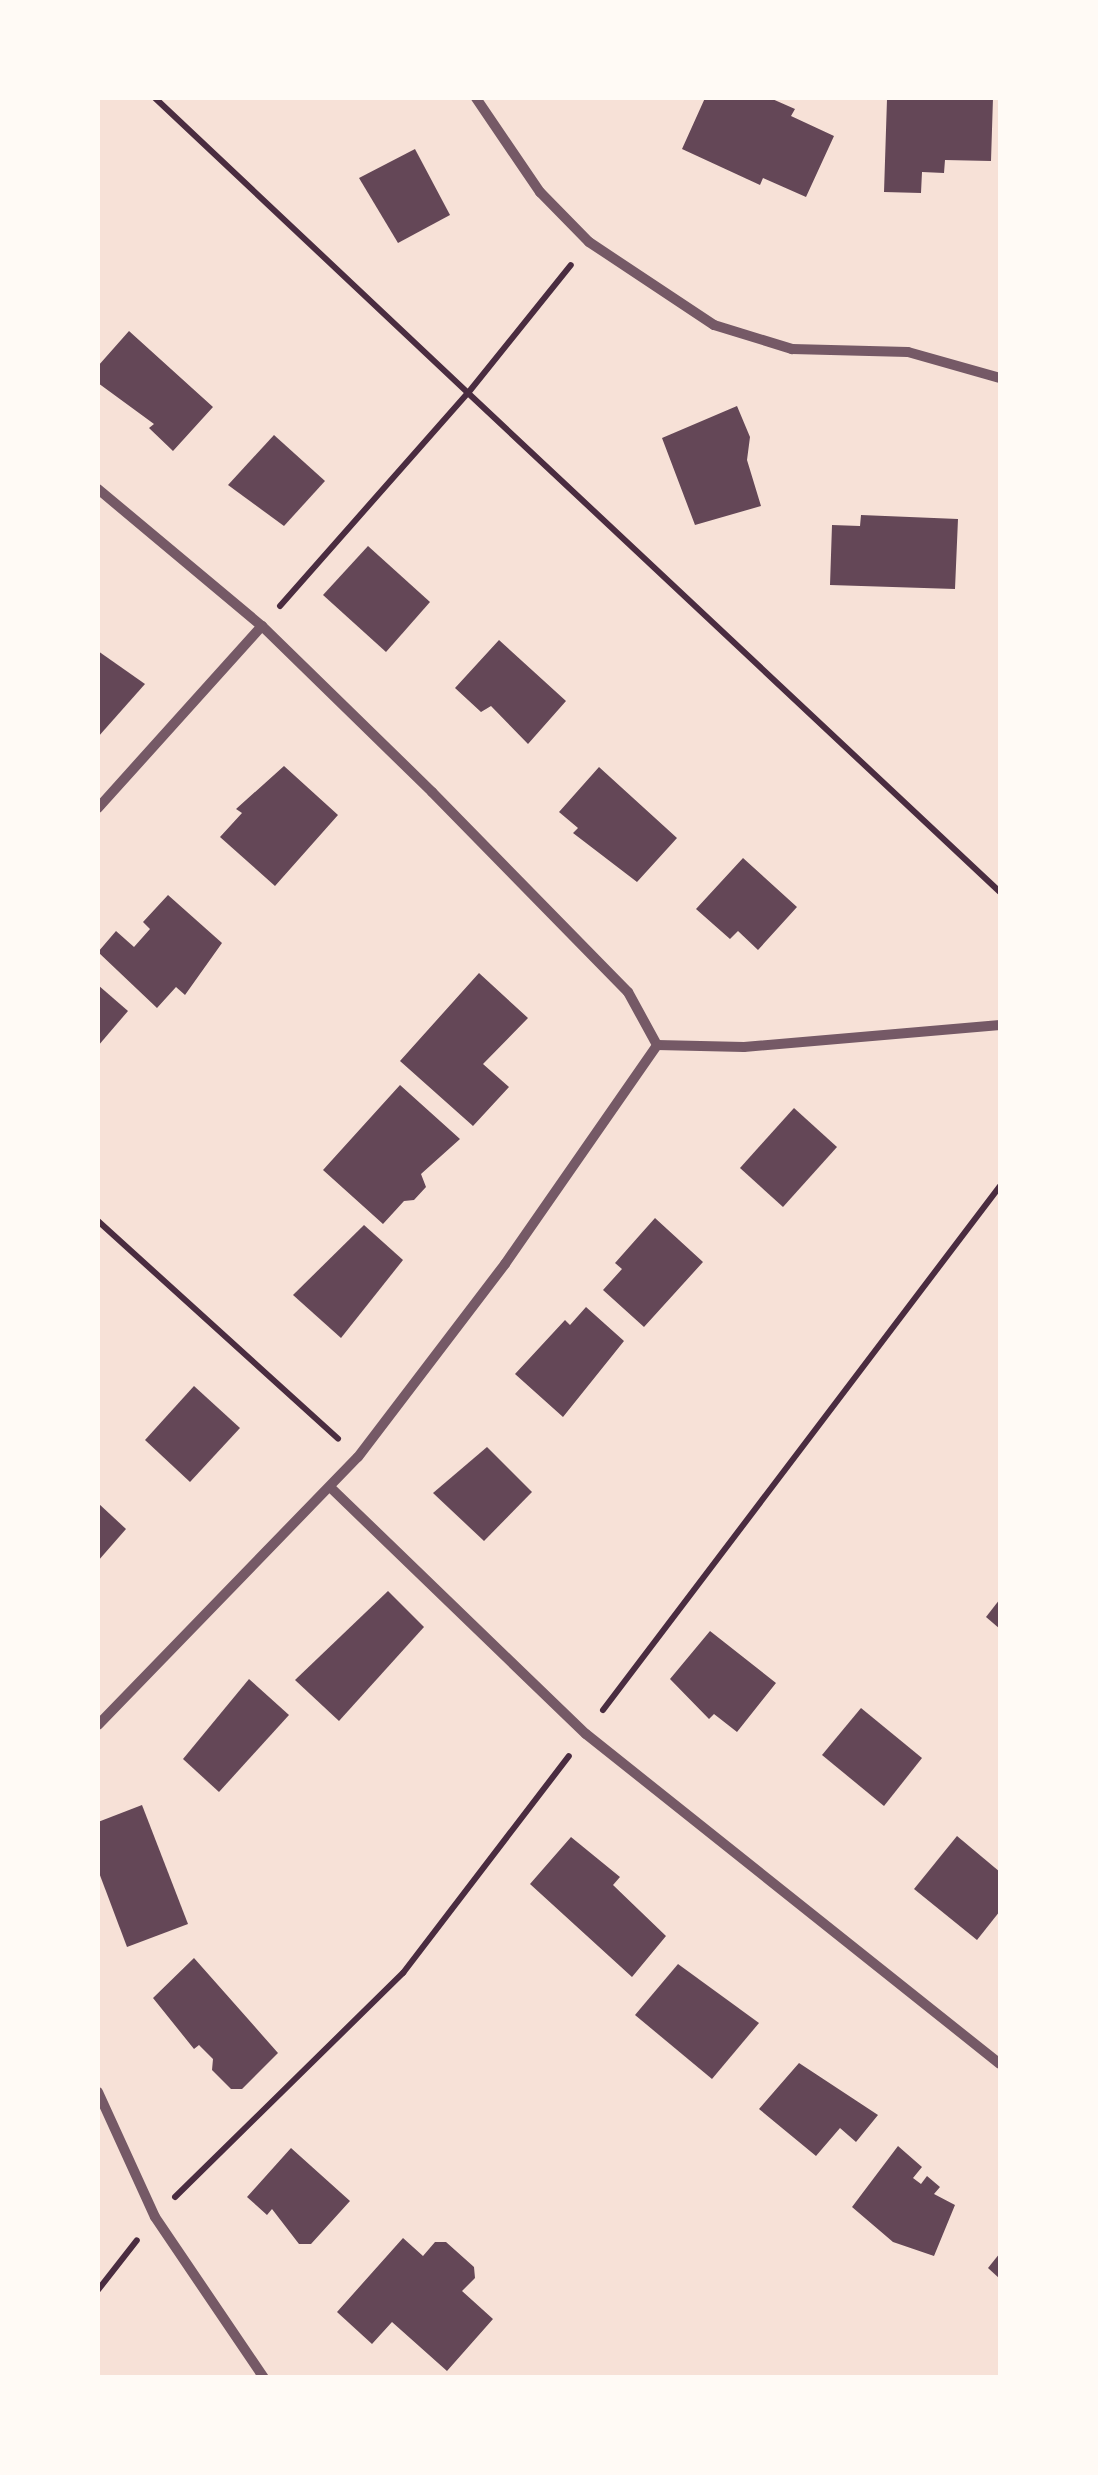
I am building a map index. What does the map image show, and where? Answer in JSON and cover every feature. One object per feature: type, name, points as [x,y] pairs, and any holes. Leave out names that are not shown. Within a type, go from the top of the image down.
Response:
[{"type":"street","points":[[476,98],[540,192],[589,242],[714,325],[792,349],[908,352],[1000,378]]},
{"type":"street","points":[[98,489],[262,626],[628,992],[657,1045]]},
{"type":"street","points":[[98,808],[262,626]]},
{"type":"street","points":[[657,1045],[744,1047],[1000,1025]]},
{"type":"street","points":[[98,1725],[358,1457],[505,1264],[657,1045]]},
{"type":"street","points":[[332,1488],[586,1734],[1000,2064]]},
{"type":"street","points":[[98,2092],[156,2217],[264,2378]]},
{"type":"path","points":[[156,98],[1000,892]]},
{"type":"path","points":[[262,626],[468,393],[589,242]]},
{"type":"path","points":[[98,1221],[358,1457]]},
{"type":"building","points":[[705,98],[770,98],[795,109],[791,116],[834,136],[806,197],[763,178],[760,185],[682,149]]},
{"type":"building","points":[[993,98],[991,161],[945,160],[944,173],[922,172],[921,193],[884,192],[887,99]]},
{"type":"building","points":[[415,149],[450,215],[398,243],[359,178]]},
{"type":"building","points":[[129,331],[213,407],[173,451],[149,428],[154,424],[98,383],[98,366]]},
{"type":"building","points":[[737,406],[750,437],[747,460],[761,506],[695,525],[662,438]]},
{"type":"building","points":[[274,435],[325,481],[284,526],[228,485]]},
{"type":"building","points":[[861,515],[958,519],[955,589],[830,585],[832,525],[860,526]]},
{"type":"building","points":[[368,546],[430,602],[386,652],[323,595]]},
{"type":"building","points":[[499,640],[566,701],[528,744],[491,706],[481,712],[455,688]]},
{"type":"building","points":[[98,651],[145,684],[98,737]]},
{"type":"building","points":[[284,766],[338,815],[275,886],[220,837],[242,813],[236,809]]},
{"type":"building","points":[[599,767],[677,838],[637,882],[573,833],[578,828],[559,812]]},
{"type":"building","points":[[743,858],[797,907],[758,950],[738,931],[730,939],[696,909]]},
{"type":"building","points":[[168,895],[222,943],[185,995],[176,987],[157,1008],[98,952],[116,931],[134,947],[150,929],[143,922]]},
{"type":"building","points":[[479,973],[528,1018],[483,1064],[509,1087],[473,1126],[400,1061]]},
{"type":"building","points":[[98,985],[128,1011],[98,1046]]},
{"type":"building","points":[[400,1085],[460,1139],[421,1174],[426,1187],[414,1200],[404,1201],[383,1224],[323,1170]]},
{"type":"building","points":[[794,1108],[837,1147],[783,1207],[740,1168]]},
{"type":"building","points":[[655,1218],[703,1262],[644,1327],[603,1290],[622,1269],[615,1263]]},
{"type":"building","points":[[364,1225],[403,1260],[341,1338],[293,1295]]},
{"type":"building","points":[[586,1307],[624,1341],[563,1417],[515,1374],[565,1320],[570,1325]]},
{"type":"building","points":[[194,1386],[240,1428],[190,1482],[145,1440]]},
{"type":"building","points":[[487,1447],[532,1492],[484,1541],[433,1493]]},
{"type":"building","points":[[98,1503],[126,1529],[98,1561]]},
{"type":"building","points":[[388,1591],[424,1627],[339,1721],[295,1680]]},
{"type":"building","points":[[1000,1599],[1000,1629],[986,1617]]},
{"type":"building","points":[[710,1631],[776,1683],[737,1732],[714,1714],[709,1719],[670,1679]]},
{"type":"building","points":[[249,1679],[289,1715],[219,1792],[183,1759]]},
{"type":"building","points":[[861,1708],[922,1758],[884,1806],[822,1755]]},
{"type":"building","points":[[142,1805],[188,1924],[127,1947],[98,1870],[98,1822]]},
{"type":"building","points":[[957,1836],[1000,1872],[1000,1911],[977,1940],[914,1889]]},
{"type":"building","points":[[571,1837],[620,1877],[613,1885],[666,1936],[632,1977],[530,1884]]},
{"type":"building","points":[[194,1958],[278,2053],[242,2089],[231,2089],[212,2070],[213,2059],[199,2045],[194,2049],[153,1998]]},
{"type":"building","points":[[678,1964],[759,2023],[712,2079],[635,2015]]},
{"type":"building","points":[[799,2063],[878,2115],[856,2142],[840,2128],[816,2156],[759,2109]]},
{"type":"building","points":[[898,2146],[922,2167],[913,2178],[921,2184],[927,2176],[940,2187],[934,2194],[955,2205],[934,2256],[893,2242],[852,2207]]},
{"type":"building","points":[[291,2148],[350,2201],[311,2244],[299,2244],[272,2209],[267,2215],[247,2197]]},
{"type":"building","points":[[403,2238],[423,2256],[435,2242],[446,2242],[474,2267],[475,2278],[462,2291],[493,2319],[447,2371],[392,2322],[372,2344],[337,2312]]},
{"type":"building","points":[[1000,2253],[1000,2279],[988,2268]]}]
